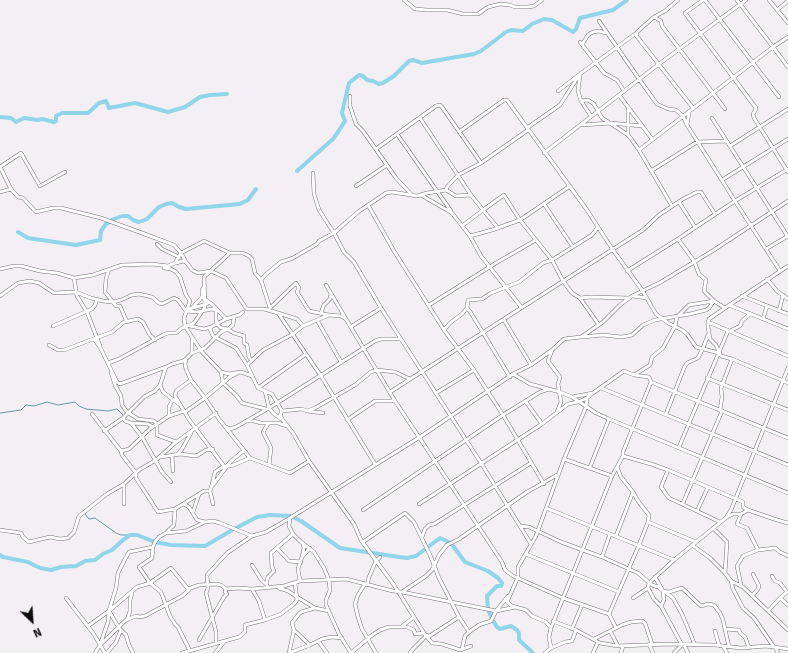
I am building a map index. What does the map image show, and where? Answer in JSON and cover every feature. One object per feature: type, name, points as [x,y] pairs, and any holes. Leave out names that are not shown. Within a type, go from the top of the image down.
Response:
[{"type":"street","points":[[404,0],[415,9],[447,10],[463,14],[478,14],[488,7],[500,4],[515,7],[528,7],[534,6],[542,0]]},
{"type":"street","points":[[558,91],[616,47],[636,35],[637,32],[654,17],[665,11],[678,0]]},
{"type":"street","points":[[627,271],[735,201],[788,170],[753,116],[756,108],[684,13],[704,0],[779,97]]},
{"type":"street","points":[[737,0],[788,67]]},
{"type":"street","points":[[544,153],[699,33],[746,0]]},
{"type":"street","points":[[769,0],[788,23]]},
{"type":"street","points":[[777,10],[788,1]]},
{"type":"street","points":[[654,17],[660,21],[662,26],[725,109]]},
{"type":"street","points":[[599,22],[657,104],[668,109],[676,110],[683,116],[687,126],[697,142],[780,271]]},
{"type":"street","points":[[584,47],[583,43],[588,35],[599,30],[606,33]]},
{"type":"street","points":[[636,35],[659,64],[691,110],[687,126]]},
{"type":"street","points":[[639,150],[753,62],[788,37]]},
{"type":"street","points":[[580,42],[595,63],[604,73],[617,80],[624,91]]},
{"type":"street","points":[[580,74],[578,91],[581,101],[591,116]]},
{"type":"street","points":[[446,190],[446,187],[458,175],[481,163],[560,104],[580,74]]},
{"type":"street","points":[[619,95],[652,139]]},
{"type":"street","points":[[350,96],[354,120],[396,178],[411,194]]},
{"type":"street","points":[[459,132],[506,100],[570,186],[602,235],[642,290],[656,314],[687,334],[696,347],[719,353]]},
{"type":"street","points":[[581,101],[588,100],[594,104],[602,118],[628,135],[639,150],[672,206]]},
{"type":"street","points":[[376,149],[440,105],[481,163]]},
{"type":"street","points":[[628,108],[628,135]]},
{"type":"street","points":[[730,146],[788,109]]},
{"type":"street","points":[[420,118],[471,196],[477,201],[498,228]]},
{"type":"street","points":[[712,118],[756,189],[788,236],[766,249]]},
{"type":"street","points":[[582,125],[610,124],[642,126]]},
{"type":"street","points":[[397,134],[470,236],[481,256],[522,308]]},
{"type":"street","points":[[722,180],[788,139]]},
{"type":"street","points":[[651,171],[697,142],[726,141]]},
{"type":"street","points":[[65,172],[40,186],[21,154],[0,167],[11,188],[18,197],[23,198],[36,212],[52,208],[62,208],[101,218],[174,245],[192,270],[198,273],[211,271],[226,278],[247,308],[264,309],[297,319],[303,326]]},
{"type":"street","points":[[356,186],[387,165]]},
{"type":"street","points":[[313,173],[314,194],[319,210],[344,252],[354,262],[360,276],[481,463],[531,544]]},
{"type":"street","points":[[470,236],[520,220],[570,186]]},
{"type":"street","points":[[0,192],[11,188]]},
{"type":"street","points":[[261,280],[281,262],[293,258],[334,233],[368,205],[389,192],[411,194],[416,196],[446,190],[456,196],[471,196]]},
{"type":"street","points":[[390,392],[613,250],[648,227],[659,215],[672,206],[697,192],[701,192],[715,214]]},
{"type":"street","points":[[421,195],[452,212]]},
{"type":"street","points":[[462,226],[504,195],[520,220],[552,260],[563,281],[572,293],[580,298],[599,325]]},
{"type":"street","points":[[581,337],[599,325],[620,305],[631,297],[642,290],[661,282],[788,201]]},
{"type":"street","points":[[679,202],[695,227]]},
{"type":"street","points":[[544,204],[573,247]]},
{"type":"street","points":[[368,205],[394,251],[444,330],[474,370],[487,392],[504,415],[544,484]]},
{"type":"street","points":[[444,330],[467,308],[468,300],[482,299],[491,293],[519,282],[543,263],[552,260],[592,235],[598,227]]},
{"type":"street","points":[[592,235],[602,235]]},
{"type":"street","points":[[678,239],[694,261],[699,274],[706,280],[704,290],[714,301],[725,308]]},
{"type":"street","points":[[429,305],[536,240]]},
{"type":"street","points":[[171,269],[181,253],[204,241],[230,253],[243,253],[252,259],[256,273],[261,280],[270,308],[296,283],[299,288],[297,292],[309,311],[346,318]]},
{"type":"street","points":[[157,244],[162,249],[179,257]]},
{"type":"street","points":[[109,365],[168,333],[176,333],[194,323],[203,311],[206,304],[204,298],[204,277],[230,253]]},
{"type":"street","points":[[160,266],[168,266],[183,261],[186,262]]},
{"type":"street","points":[[0,270],[14,266],[21,266],[74,278],[93,275],[109,269],[132,264],[152,264],[171,269],[176,272],[180,277],[186,295],[190,301],[184,318],[187,326],[192,337],[201,350],[221,372],[223,383],[242,403],[267,408],[282,419],[309,461],[354,524],[362,542],[400,592],[414,617],[434,644],[460,650],[471,646]]},
{"type":"street","points":[[708,322],[728,305],[788,266]]},
{"type":"street","points":[[109,269],[106,279],[105,292],[116,306],[120,306],[127,322]]},
{"type":"street","points":[[74,278],[76,292],[87,312],[96,339],[117,382],[120,384],[186,359],[192,353],[201,350],[221,332],[233,325],[234,317]]},
{"type":"street","points":[[767,279],[777,291],[788,299]]},
{"type":"street","points":[[0,296],[18,283],[34,281],[54,293],[62,294],[76,292],[96,299],[113,302],[139,294],[152,297],[158,303],[162,304],[174,298],[186,311],[216,310],[217,323],[221,328],[228,329],[234,333],[244,336],[244,343],[247,345],[251,360]]},
{"type":"street","points":[[326,285],[352,326],[395,401],[502,562],[505,570],[513,576],[563,598],[609,614],[616,628]]},
{"type":"street","points":[[321,313],[331,294]]},
{"type":"street","points":[[779,311],[783,295]]},
{"type":"street","points":[[742,296],[788,314]]},
{"type":"street","points":[[204,298],[226,319]]},
{"type":"street","points":[[192,308],[204,298]]},
{"type":"street","points":[[580,298],[647,298]]},
{"type":"street","points":[[53,326],[87,312],[95,305],[96,299]]},
{"type":"street","points":[[216,644],[216,632],[206,593],[208,585],[207,575],[227,553],[252,536],[266,532],[290,518],[420,437],[487,392],[531,365],[552,350],[564,339],[603,335],[621,337],[632,335],[643,325],[655,320],[677,317],[706,310],[710,308],[714,301]]},
{"type":"street","points":[[634,375],[650,364],[652,357],[663,348],[675,326],[677,317],[689,305],[714,301]]},
{"type":"street","points":[[186,311],[210,303]]},
{"type":"street","points":[[728,305],[788,329]]},
{"type":"street","points":[[762,319],[767,306]]},
{"type":"street","points":[[352,326],[381,308]]},
{"type":"street","points":[[467,308],[512,376],[530,384],[560,392],[572,397],[586,407],[609,419],[788,493]]},
{"type":"street","points":[[187,326],[204,329],[243,312]]},
{"type":"street","points":[[278,313],[321,376],[375,464]]},
{"type":"street","points":[[679,447],[729,331],[740,326],[742,321],[750,314]]},
{"type":"street","points":[[247,365],[263,350],[293,334],[303,326],[330,315]]},
{"type":"street","points":[[49,345],[58,350],[64,350],[112,332],[124,322],[138,319],[143,322],[150,336],[155,340]]},
{"type":"street","points":[[317,320],[341,362]]},
{"type":"street","points":[[504,320],[531,365]]},
{"type":"street","points":[[708,322],[788,356]]},
{"type":"street","points":[[666,414],[684,368],[687,363],[698,358],[703,348],[708,335],[708,322]]},
{"type":"street","points":[[211,327],[210,329],[213,336],[236,348],[247,365],[258,388],[272,394],[282,411],[280,415],[282,419]]},
{"type":"street","points":[[708,335],[721,356],[732,359],[788,383]]},
{"type":"street","points":[[192,337],[192,353]]},
{"type":"street","points":[[224,426],[230,429],[236,427],[381,339],[401,339]]},
{"type":"street","points":[[552,350],[548,361],[560,377],[558,384],[560,402],[557,412]]},
{"type":"street","points":[[258,388],[306,354]]},
{"type":"street","points":[[186,359],[186,369],[191,380],[224,426],[250,458],[290,473],[309,461]]},
{"type":"street","points":[[683,503],[721,410],[721,388],[732,359]]},
{"type":"street","points":[[177,363],[186,369]]},
{"type":"street","points":[[109,365],[124,408],[138,419],[147,420],[157,424]]},
{"type":"street","points":[[104,431],[123,418],[144,397],[156,391],[166,367]]},
{"type":"street","points":[[727,517],[788,368]]},
{"type":"street","points":[[307,411],[355,385],[370,372],[377,370],[395,372],[410,379]]},
{"type":"street","points":[[436,393],[474,370]]},
{"type":"street","points":[[419,504],[542,424],[568,404],[587,398],[624,371],[634,375],[649,377],[651,382],[788,438]]},
{"type":"street","points":[[221,372],[241,372],[252,376]]},
{"type":"street","points":[[121,451],[129,449],[157,424],[169,416],[185,411],[205,398],[230,377],[238,373]]},
{"type":"street","points":[[708,378],[788,410]]},
{"type":"street","points":[[169,416],[169,407],[176,391],[191,380]]},
{"type":"street","points":[[117,390],[127,382]]},
{"type":"street","points":[[551,648],[549,637],[553,621],[574,573],[612,476],[622,456],[651,382]]},
{"type":"street","points":[[160,384],[163,392],[174,398],[181,406],[190,421],[226,466]]},
{"type":"street","points":[[601,388],[788,465]]},
{"type":"street","points":[[363,510],[504,415],[540,392],[549,390]]},
{"type":"street","points":[[265,391],[267,408]]},
{"type":"street","points":[[572,397],[593,393]]},
{"type":"street","points":[[551,628],[546,622],[532,616],[526,610],[512,606],[507,602],[518,577],[518,566],[536,536],[564,458],[586,407],[587,398]]},
{"type":"street","points":[[347,420],[375,401],[395,401]]},
{"type":"street","points":[[526,402],[542,424]]},
{"type":"street","points":[[282,411],[302,409],[323,413]]},
{"type":"street","points":[[0,530],[21,533],[29,542],[50,537],[65,539],[74,532],[79,516],[83,512],[106,494],[124,484],[147,464],[156,460],[176,442],[216,413]]},
{"type":"street","points":[[92,414],[136,473],[136,478],[158,512],[176,508],[204,491],[210,491]]},
{"type":"street","points":[[123,418],[125,421],[131,423],[148,424],[153,427]]},
{"type":"street","points":[[590,467],[609,419]]},
{"type":"street","points":[[246,421],[254,421],[261,424],[278,423],[287,426]]},
{"type":"street","points":[[131,423],[142,437],[162,472],[171,482]]},
{"type":"street","points":[[157,424],[157,435],[176,442]]},
{"type":"street","points":[[268,424],[263,432],[271,448],[269,465]]},
{"type":"street","points":[[177,455],[192,431]]},
{"type":"street","points":[[146,434],[146,444]]},
{"type":"street","points":[[160,457],[180,454],[194,456],[206,450],[213,449]]},
{"type":"street","points":[[212,485],[230,462],[242,452],[246,452]]},
{"type":"street","points":[[172,456],[173,471]]},
{"type":"street","points":[[622,456],[668,470],[743,502],[743,507],[748,510],[788,523]]},
{"type":"street","points":[[213,504],[210,491],[215,472],[226,466],[240,463],[250,458]]},
{"type":"street","points":[[564,458],[612,476]]},
{"type":"street","points":[[422,537],[425,529],[429,525],[434,524],[531,463]]},
{"type":"street","points":[[609,614],[639,546],[649,515],[621,478],[617,468]]},
{"type":"street","points":[[668,470],[661,487],[669,498],[683,503],[720,522]]},
{"type":"street","points":[[400,592],[426,576],[447,545],[478,526],[527,492],[544,484],[559,474]]},
{"type":"street","points":[[124,484],[124,504]]},
{"type":"street","points":[[697,511],[708,487]]},
{"type":"street","points":[[616,536],[633,492]]},
{"type":"street","points":[[193,512],[199,494]]},
{"type":"street","points":[[184,504],[189,507],[197,520],[205,522]]},
{"type":"street","points":[[176,508],[174,525],[155,542],[152,558],[139,567],[150,583],[161,592],[170,616],[178,627],[190,651]]},
{"type":"street","points":[[546,508],[674,560]]},
{"type":"street","points":[[688,653],[661,606],[654,599],[648,588],[649,582],[720,522],[733,514],[740,514],[748,510]]},
{"type":"street","points":[[362,542],[405,513],[414,522],[439,578],[459,617],[469,632]]},
{"type":"street","points":[[740,514],[737,524],[747,528],[758,550]]},
{"type":"street","points":[[290,518],[289,526],[293,534],[314,552],[324,568],[329,580],[330,593],[326,603],[342,638],[351,653],[368,638],[380,630],[389,627],[401,627],[414,630],[415,634],[426,635]]},
{"type":"street","points":[[166,533],[186,531],[205,522],[213,521],[252,536]]},
{"type":"street","points":[[648,522],[696,542]]},
{"type":"street","points":[[520,526],[537,530],[562,542],[629,568],[638,573],[673,598],[678,604],[695,645]]},
{"type":"street","points":[[713,528],[727,542],[725,573]]},
{"type":"street","points":[[266,586],[268,577],[274,571],[272,567],[271,553],[293,534]]},
{"type":"street","points":[[602,557],[610,534]]},
{"type":"street","points":[[300,581],[298,569],[304,548],[303,544]]},
{"type":"street","points":[[692,545],[710,558],[725,573],[731,581],[733,589],[743,608],[754,618],[778,653]]},
{"type":"street","points":[[95,653],[100,645],[108,622],[109,611],[116,588],[118,573],[129,552],[153,547]]},
{"type":"street","points":[[277,548],[289,561],[301,562]]},
{"type":"street","points":[[302,557],[310,548]]},
{"type":"street","points":[[741,585],[737,566],[743,556],[758,550],[775,548],[788,556]]},
{"type":"street","points":[[526,554],[619,592]]},
{"type":"street","points":[[376,653],[358,616],[355,604],[358,595],[366,584],[376,561],[380,557]]},
{"type":"street","points":[[252,565],[266,586]]},
{"type":"street","points":[[88,626],[109,611],[137,587],[150,583],[171,568],[188,589]]},
{"type":"street","points":[[752,596],[759,586],[753,574]]},
{"type":"street","points":[[769,610],[787,592],[780,583],[775,581],[772,576]]},
{"type":"street","points":[[655,577],[663,591],[664,600],[661,606]]},
{"type":"street","points":[[277,587],[300,581],[346,579],[393,592],[452,601],[463,605],[496,611],[516,607]]},
{"type":"street","points":[[731,581],[741,585],[769,610],[788,630]]},
{"type":"street","points":[[182,653],[239,637],[243,635],[246,630],[245,625],[281,614],[294,604],[296,598],[295,583]]},
{"type":"street","points":[[126,620],[136,616],[145,616],[182,596],[189,590],[188,589],[199,585],[221,585],[226,589],[225,592],[227,594],[199,640]]},
{"type":"street","points":[[226,589],[252,589],[266,586],[277,587],[288,590],[296,598],[316,608],[329,611]]},
{"type":"street","points":[[634,598],[648,588]]},
{"type":"street","points":[[663,591],[669,592],[682,588],[701,606],[708,604],[714,605],[720,613],[729,647]]},
{"type":"street","points":[[252,589],[259,601],[265,620]]},
{"type":"street","points":[[66,598],[88,626],[106,653],[116,642],[120,629],[130,611],[130,600],[133,591]]},
{"type":"street","points":[[462,649],[465,636],[479,625],[491,621],[496,611],[512,592]]},
{"type":"street","points":[[780,598],[788,605]]},
{"type":"street","points":[[572,629],[582,605]]},
{"type":"street","points":[[289,653],[294,630],[292,623],[301,612],[316,608]]},
{"type":"street","points":[[109,611],[120,629],[126,635],[133,653]]},
{"type":"street","points":[[401,627],[414,617]]},
{"type":"street","points":[[410,653],[426,635],[459,617]]},
{"type":"street","points":[[553,621],[576,630],[598,642],[618,646],[651,644],[741,648],[774,647],[788,649]]},
{"type":"street","points":[[594,639],[631,622],[642,621],[645,622],[653,653]]},
{"type":"street","points":[[100,645],[120,629]]},
{"type":"street","points":[[725,629],[739,630],[745,637],[749,648]]},
{"type":"street","points":[[294,630],[310,645]]},
{"type":"street","points":[[545,653],[551,648],[565,642],[572,641],[576,630]]},
{"type":"street","points":[[610,631],[618,646]]},
{"type":"street","points":[[715,631],[719,646]]},
{"type":"street","points":[[289,653],[332,637],[342,638]]},
{"type":"street","points":[[318,641],[327,653]]},
{"type":"street","points":[[215,653],[224,642]]},
{"type":"street","points":[[593,653],[598,642]]},
{"type":"street","points":[[674,653],[683,645]]},
{"type":"street","points":[[620,653],[623,646]]},
{"type":"street","points":[[723,646],[727,653]]},
{"type":"street","points":[[741,648],[743,653]]},
{"type":"waterway","points":[[297,171],[333,139],[338,132],[345,121],[342,113],[349,83],[359,75],[363,76],[367,80],[379,84],[383,83],[394,76],[409,61],[413,60],[422,63],[474,54],[481,51],[506,32],[511,30],[523,31],[532,24],[544,19],[552,20],[573,32],[576,29],[580,18],[613,10],[627,0]]},
{"type":"waterway","points":[[0,117],[11,118],[16,122],[24,118],[37,120],[42,119],[54,122],[56,121],[56,116],[62,113],[88,113],[99,103],[106,101],[109,108],[135,103],[168,112],[185,107],[200,97],[227,94]]},
{"type":"waterway","points":[[18,232],[28,238],[76,245],[100,240],[101,231],[106,224],[122,216],[128,216],[139,222],[147,219],[159,207],[172,203],[186,209],[240,204],[248,200],[256,189]]},
{"type":"waterway","points":[[0,413],[21,410],[26,405],[34,406],[47,402],[58,405],[75,402],[79,406],[86,409],[108,411],[117,409],[124,416]]},
{"type":"waterway","points":[[85,514],[89,519],[95,518],[116,533],[121,535],[130,535]]},
{"type":"waterway","points":[[0,555],[51,570],[61,567],[76,566],[85,561],[95,560],[112,550],[130,535],[137,535],[155,542],[171,545],[205,546],[257,517],[270,515],[291,516],[301,521],[340,548],[399,557],[407,558],[416,556],[440,538],[451,543],[465,562],[488,571],[498,578],[502,583],[501,586],[497,586],[487,596],[488,609],[492,619],[500,629],[511,626],[517,630],[519,633],[519,640],[533,653]]}]
